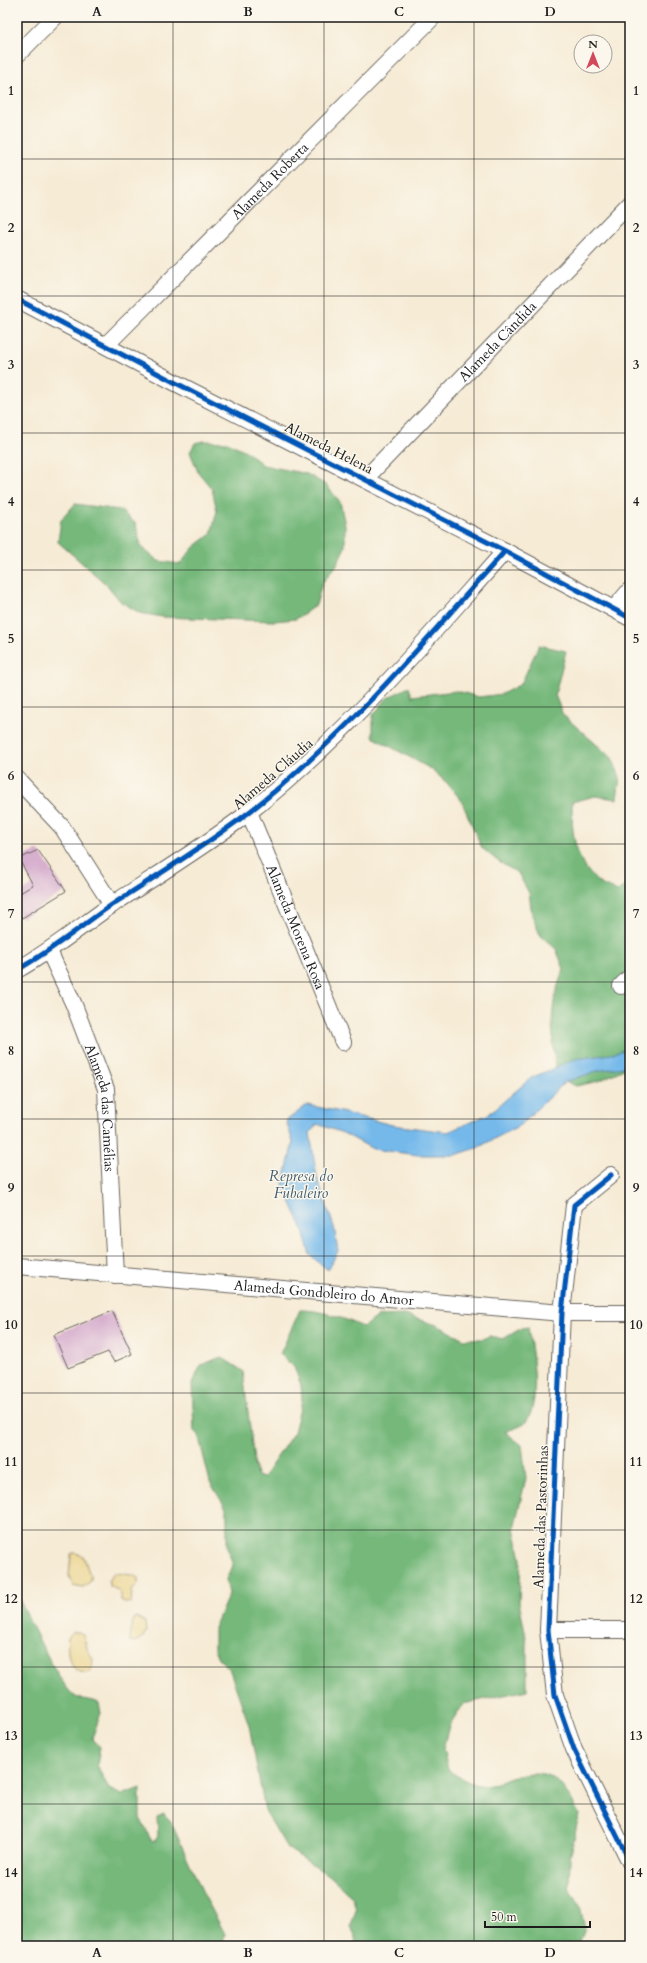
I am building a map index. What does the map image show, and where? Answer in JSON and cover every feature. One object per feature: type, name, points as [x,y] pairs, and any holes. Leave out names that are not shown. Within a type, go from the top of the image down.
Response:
[{"type":"street","points":[[17,55],[55,17]]},
{"type":"street","name":"Alameda Roberta","points":[[106,345],[433,17]]},
{"type":"street","name":"Alameda Cândida","points":[[365,480],[630,204]]},
{"type":"street","name":"Alameda Helena","points":[[17,298],[174,382],[505,551],[630,618]]},
{"type":"street","name":"Alameda Cláudia","points":[[17,970],[49,951],[112,905],[205,845],[249,812],[320,750],[393,677],[505,551]]},
{"type":"street","points":[[614,609],[630,590]]},
{"type":"street","points":[[17,779],[62,828],[112,905]]},
{"type":"street","name":"Alameda Morena Rosa","points":[[249,812],[343,1042]]},
{"type":"street","name":"Alameda das Camélias","points":[[49,951],[74,1004],[106,1089],[115,1275]]},
{"type":"street","name":"Alameda das Pastorinhas","points":[[611,1175],[574,1205],[562,1313],[548,1630],[555,1695],[574,1749],[630,1862]]},
{"type":"street","name":"Alameda Gondoleiro do Amor","points":[[17,1266],[562,1313],[630,1313]]},
{"type":"street","points":[[548,1630],[630,1630]]},
{"type":"green space","points":[[204,441],[227,442],[246,451],[263,465],[307,474],[326,485],[340,502],[345,525],[345,547],[336,566],[322,583],[316,605],[296,619],[274,621],[162,617],[140,613],[121,602],[107,585],[58,542],[61,520],[75,504],[120,510],[136,524],[141,547],[158,561],[180,564],[194,547],[211,534],[217,511],[212,489],[198,472],[190,452],[195,443]]},
{"type":"green space","points":[[539,645],[566,651],[555,695],[563,715],[612,758],[620,777],[617,799],[595,796],[572,802],[574,835],[579,855],[583,864],[602,885],[618,891],[630,882],[630,1066],[599,1081],[576,1086],[557,1077],[554,1048],[552,1022],[553,1010],[555,997],[564,969],[556,949],[540,935],[532,915],[529,893],[518,873],[499,862],[482,848],[461,800],[447,783],[431,769],[373,737],[373,715],[387,698],[409,687],[412,696],[457,691],[479,697],[502,694],[521,684]]},
{"type":"green space","points":[[300,1310],[316,1311],[333,1315],[363,1327],[379,1316],[404,1315],[437,1325],[464,1339],[482,1339],[490,1336],[503,1339],[522,1328],[528,1327],[532,1349],[534,1377],[533,1403],[530,1414],[525,1423],[505,1432],[522,1445],[526,1478],[514,1528],[521,1559],[519,1601],[527,1643],[527,1690],[463,1704],[449,1726],[443,1748],[448,1770],[474,1784],[485,1786],[491,1785],[511,1777],[536,1773],[546,1775],[554,1779],[567,1793],[579,1814],[570,1859],[569,1887],[580,1906],[585,1929],[578,1946],[356,1946],[355,1937],[351,1926],[356,1910],[353,1898],[328,1875],[287,1848],[265,1811],[249,1725],[229,1668],[218,1658],[214,1649],[214,1628],[229,1594],[226,1579],[233,1566],[227,1547],[227,1510],[210,1482],[198,1434],[194,1430],[192,1384],[201,1365],[221,1357],[243,1371],[255,1469],[258,1476],[263,1478],[294,1432],[302,1401],[301,1385],[294,1367],[280,1354]]},
{"type":"green space","points":[[17,1595],[53,1666],[69,1691],[81,1699],[99,1703],[101,1713],[92,1738],[100,1747],[97,1765],[109,1789],[122,1795],[140,1788],[140,1818],[151,1840],[155,1841],[158,1836],[157,1817],[164,1814],[170,1820],[204,1895],[225,1934],[222,1946],[17,1946]]},
{"type":"sand","points":[[73,1553],[84,1558],[91,1575],[91,1581],[83,1587],[73,1585],[69,1576],[71,1554]]},
{"type":"sand","points":[[114,1573],[133,1575],[138,1578],[138,1583],[132,1591],[131,1602],[126,1603],[121,1600],[119,1591],[110,1586],[108,1581]]},
{"type":"sand","points":[[136,1617],[145,1622],[146,1632],[143,1637],[135,1642],[130,1641],[130,1635],[134,1619]]},
{"type":"sand","points":[[73,1632],[79,1632],[83,1635],[86,1646],[93,1660],[91,1670],[87,1673],[80,1672],[75,1669],[70,1660],[68,1654],[68,1636]]},
{"type":"water","name":"Represa do Fubaleiro","points":[[630,1048],[630,1066],[597,1071],[565,1082],[520,1125],[477,1148],[455,1155],[418,1155],[373,1149],[343,1133],[317,1124],[310,1133],[317,1178],[334,1227],[338,1251],[328,1270],[310,1255],[301,1225],[283,1186],[293,1142],[286,1121],[307,1105],[392,1125],[448,1132],[489,1114],[531,1078],[575,1059],[611,1054]]},
{"type":"building","points":[[38,850],[66,891],[22,918],[17,910],[17,895],[33,885],[19,859]]},
{"type":"building","points":[[112,1311],[132,1354],[114,1362],[108,1352],[68,1368],[54,1335]]},
{"type":"cycle path","points":[[17,299],[174,382],[505,551],[630,618]]},
{"type":"cycle path","points":[[17,970],[54,947],[113,904],[182,860],[248,813],[284,784],[351,721],[414,654],[505,551]]},
{"type":"cycle path","points":[[611,1175],[574,1205],[562,1313],[548,1630],[555,1695],[574,1749],[630,1862]]}]
